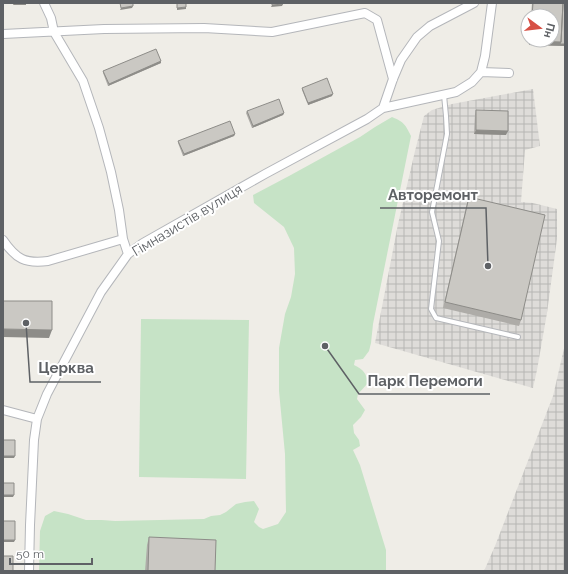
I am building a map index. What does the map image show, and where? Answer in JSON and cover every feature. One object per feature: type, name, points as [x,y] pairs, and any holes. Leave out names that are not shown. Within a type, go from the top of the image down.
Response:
[{"type":"street","points":[[44,3],[51,18],[54,32],[83,81],[99,128],[111,172],[123,239],[128,254]]},
{"type":"street","points":[[383,108],[401,60],[417,37],[430,26],[474,3]]},
{"type":"street","points":[[383,108],[456,92],[472,82],[481,72],[486,56],[492,3]]},
{"type":"street","points":[[3,34],[111,29],[204,28],[272,32],[365,13],[377,20],[393,79]]},
{"type":"street","points":[[481,72],[508,73]]},
{"type":"street","name":"Гімназистів вулиця","points":[[29,571],[34,440],[37,419],[47,394],[101,292],[128,254],[143,243],[264,174],[367,119],[383,108]]},
{"type":"street","points":[[3,240],[8,248],[25,261],[38,262],[48,261],[123,239]]},
{"type":"street","points":[[3,410],[37,419]]},
{"type":"lane","points":[[444,94],[447,134],[432,212],[439,241],[431,309],[436,318],[518,337]]},
{"type":"shaded area","points":[[533,89],[540,146],[525,150],[521,202],[533,203],[557,209],[557,239],[547,313],[533,388],[375,343],[398,224],[424,116],[432,110],[452,104]]},
{"type":"shaded area","points":[[565,344],[565,571],[484,571],[553,396]]},
{"type":"green space","points":[[392,117],[404,124],[411,136],[373,324],[369,351],[363,359],[355,360],[354,365],[364,372],[368,383],[358,394],[357,399],[365,410],[361,417],[353,425],[354,433],[359,440],[360,446],[353,450],[360,465],[386,550],[386,571],[39,571],[40,531],[45,516],[54,511],[86,520],[115,521],[204,519],[211,516],[220,515],[236,504],[254,501],[259,509],[254,522],[259,527],[263,529],[278,524],[286,512],[285,454],[279,391],[279,348],[285,314],[291,297],[295,274],[294,248],[284,227],[254,203],[253,195],[360,137]]},
{"type":"green space","points":[[141,319],[249,320],[246,479],[139,477]]},
{"type":"building","points":[[120,3],[133,3],[133,6],[121,8]]},
{"type":"building","points":[[177,3],[186,3],[186,7],[177,8]]},
{"type":"building","points":[[272,3],[283,3],[283,4],[272,5]]},
{"type":"building","points":[[533,3],[563,3],[561,42],[560,8],[533,8]]},
{"type":"building","points":[[563,3],[565,3],[565,44],[560,44]]},
{"type":"building","points":[[156,49],[161,61],[109,84],[103,71]]},
{"type":"building","points":[[327,78],[333,94],[308,103],[302,88]]},
{"type":"building","points":[[279,99],[284,113],[253,126],[247,111]]},
{"type":"building","points":[[476,110],[508,111],[508,131],[476,130]]},
{"type":"building","points":[[230,121],[235,134],[184,154],[178,141]]},
{"type":"building","points":[[469,197],[545,215],[521,320],[445,302]]},
{"type":"building","points":[[3,301],[52,301],[52,330],[3,329]]},
{"type":"building","points":[[3,440],[15,440],[15,456],[3,456]]},
{"type":"building","points":[[3,483],[14,483],[14,495],[3,495]]},
{"type":"building","points":[[3,521],[15,521],[15,540],[3,540]]},
{"type":"building","points":[[149,537],[216,540],[215,571],[148,571]]},
{"type":"building","points":[[3,556],[13,556],[13,571],[3,571]]},
{"type":"place","name":"Авторемонт","points":[[488,266]]},
{"type":"place","name":"Церква","points":[[26,323]]},
{"type":"place","name":"Парк Перемоги","points":[[325,346]]}]
